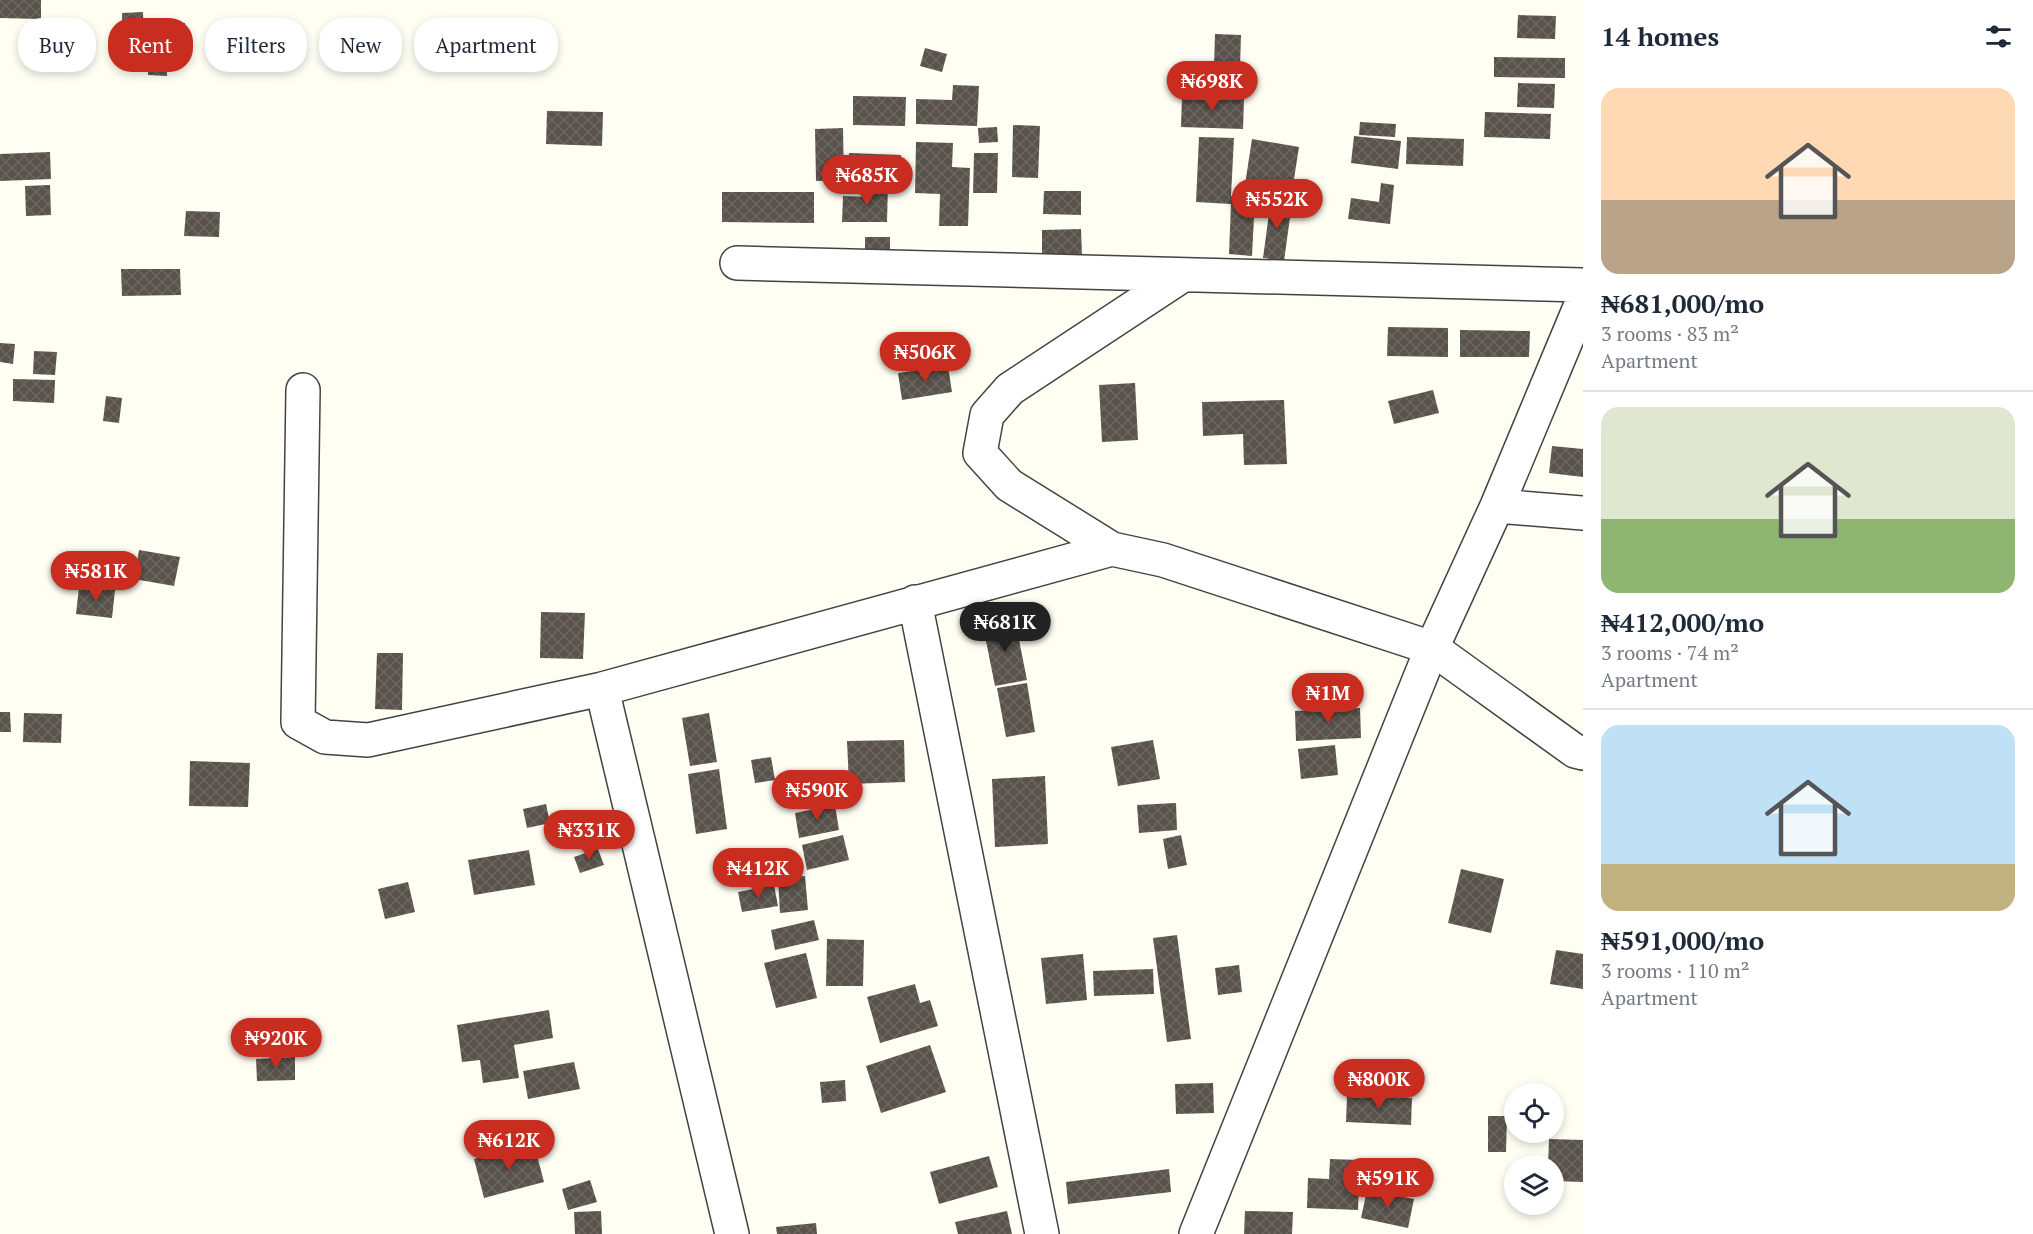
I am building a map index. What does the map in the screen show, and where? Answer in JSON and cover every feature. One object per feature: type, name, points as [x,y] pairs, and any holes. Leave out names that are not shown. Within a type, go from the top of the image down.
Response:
[{"type":"street","points":[[737,263],[1583,285]]},
{"type":"street","points":[[1183,275],[1010,389],[987,415],[980,453],[1008,485],[1112,549],[1163,560],[1432,648],[1575,751],[1583,753]]},
{"type":"street","points":[[1196,1234],[1432,648],[1497,506],[1583,300]]},
{"type":"street","points":[[303,390],[298,722],[325,737],[368,740],[602,689],[1112,549]]},
{"type":"street","points":[[1497,506],[1583,513]]},
{"type":"street","points":[[915,602],[1042,1234]]},
{"type":"street","points":[[602,689],[732,1234]]},
{"type":"building","points":[[0,0],[41,0],[41,18],[0,18]]},
{"type":"building","points":[[143,12],[143,18],[122,18],[122,13]]},
{"type":"building","points":[[1518,15],[1556,16],[1555,39],[1517,38]]},
{"type":"building","points":[[1215,34],[1241,35],[1240,68],[1214,67]]},
{"type":"building","points":[[925,48],[947,54],[942,72],[920,66]]},
{"type":"building","points":[[1494,57],[1565,58],[1565,78],[1494,77]]},
{"type":"building","points":[[148,72],[167,72],[167,76],[148,75]]},
{"type":"building","points":[[1518,83],[1555,84],[1554,108],[1517,107]]},
{"type":"building","points":[[953,85],[979,86],[977,126],[916,124],[916,99],[952,100]]},
{"type":"building","points":[[853,96],[906,97],[905,126],[853,125]]},
{"type":"building","points":[[1182,96],[1244,98],[1243,129],[1181,127]]},
{"type":"building","points":[[547,111],[603,112],[602,146],[546,144]]},
{"type":"building","points":[[1485,112],[1551,114],[1550,139],[1484,137]]},
{"type":"building","points":[[1360,122],[1396,124],[1395,137],[1359,135]]},
{"type":"building","points":[[1013,125],[1040,126],[1038,178],[1012,177]]},
{"type":"building","points":[[997,127],[998,142],[979,143],[978,128]]},
{"type":"building","points":[[843,128],[844,180],[816,181],[815,129]]},
{"type":"building","points":[[1354,136],[1401,141],[1398,169],[1351,163]]},
{"type":"building","points":[[1199,137],[1234,138],[1231,196],[1255,197],[1252,256],[1229,254],[1231,204],[1196,202]]},
{"type":"building","points":[[1407,137],[1464,139],[1463,166],[1406,164]]},
{"type":"building","points":[[1252,139],[1299,147],[1291,198],[1244,191]]},
{"type":"building","points":[[916,142],[953,143],[952,167],[970,168],[968,226],[939,226],[940,194],[915,193]]},
{"type":"building","points":[[50,152],[51,179],[0,181],[0,154]]},
{"type":"building","points":[[849,153],[901,155],[900,183],[848,181]]},
{"type":"building","points":[[974,153],[998,153],[997,193],[973,193]]},
{"type":"building","points":[[868,183],[888,184],[887,222],[842,222],[843,196],[868,197]]},
{"type":"building","points":[[1381,183],[1394,185],[1390,224],[1348,219],[1351,198],[1379,202]]},
{"type":"building","points":[[50,185],[51,215],[26,216],[25,186]]},
{"type":"building","points":[[1044,191],[1081,191],[1081,215],[1043,214]]},
{"type":"building","points":[[722,192],[814,192],[814,223],[722,222]]},
{"type":"building","points":[[1271,199],[1292,203],[1284,261],[1263,258]]},
{"type":"building","points":[[186,211],[220,212],[219,237],[184,236]]},
{"type":"building","points":[[1081,229],[1082,256],[1042,257],[1042,230]]},
{"type":"building","points":[[865,237],[890,237],[890,253],[865,253]]},
{"type":"building","points":[[121,269],[180,269],[181,295],[122,296]]},
{"type":"building","points":[[1388,327],[1448,328],[1448,357],[1387,356]]},
{"type":"building","points":[[1460,330],[1530,331],[1529,357],[1460,357]]},
{"type":"building","points":[[0,343],[15,344],[13,364],[0,362]]},
{"type":"building","points":[[34,351],[57,352],[55,375],[33,374]]},
{"type":"building","points":[[948,366],[952,392],[902,400],[898,373]]},
{"type":"building","points":[[13,379],[55,380],[54,403],[13,401]]},
{"type":"building","points":[[1135,383],[1138,440],[1102,442],[1099,385]]},
{"type":"building","points":[[1433,390],[1439,413],[1394,424],[1388,401]]},
{"type":"building","points":[[106,396],[122,398],[119,423],[103,421]]},
{"type":"building","points":[[1284,400],[1287,464],[1244,465],[1243,434],[1203,436],[1202,402]]},
{"type":"building","points":[[1552,446],[1583,449],[1583,477],[1549,473]]},
{"type":"building","points":[[139,550],[180,557],[174,586],[134,579]]},
{"type":"building","points":[[79,587],[115,590],[112,618],[76,614]]},
{"type":"building","points":[[541,612],[585,613],[583,659],[540,658]]},
{"type":"building","points":[[1015,620],[1027,680],[995,686],[983,626]]},
{"type":"building","points":[[377,653],[403,653],[402,710],[375,709]]},
{"type":"building","points":[[1027,683],[1035,732],[1006,737],[997,688]]},
{"type":"building","points":[[1360,708],[1361,738],[1296,741],[1295,711]]},
{"type":"building","points":[[0,712],[10,712],[11,732],[0,732]]},
{"type":"building","points":[[24,713],[62,714],[61,743],[23,742]]},
{"type":"building","points":[[709,713],[717,762],[690,766],[682,718]]},
{"type":"building","points":[[904,740],[905,782],[849,784],[847,741]]},
{"type":"building","points":[[1153,740],[1160,779],[1118,786],[1111,747]]},
{"type":"building","points":[[1335,745],[1338,775],[1301,779],[1298,749]]},
{"type":"building","points":[[771,757],[775,780],[755,783],[751,760]]},
{"type":"building","points":[[190,761],[250,763],[248,807],[189,806]]},
{"type":"building","points":[[719,769],[727,829],[696,834],[688,774]]},
{"type":"building","points":[[1045,776],[1048,844],[995,847],[992,779]]},
{"type":"building","points":[[1176,803],[1177,830],[1139,833],[1137,805]]},
{"type":"building","points":[[546,804],[550,823],[527,828],[523,809]]},
{"type":"building","points":[[835,805],[839,830],[799,838],[795,813]]},
{"type":"building","points":[[843,835],[849,860],[807,870],[802,845]]},
{"type":"building","points":[[1181,835],[1187,865],[1168,869],[1163,839]]},
{"type":"building","points":[[598,849],[604,865],[580,873],[574,857]]},
{"type":"building","points":[[529,850],[535,885],[474,895],[468,860]]},
{"type":"building","points":[[1461,869],[1504,879],[1491,933],[1448,923]]},
{"type":"building","points":[[805,876],[808,910],[780,913],[778,878]]},
{"type":"building","points":[[408,882],[415,912],[385,919],[378,889]]},
{"type":"building","points":[[774,885],[778,906],[742,912],[738,892]]},
{"type":"building","points":[[814,920],[819,940],[775,950],[771,930]]},
{"type":"building","points":[[1177,935],[1191,1039],[1167,1042],[1153,938]]},
{"type":"building","points":[[827,939],[864,940],[863,986],[826,986]]},
{"type":"building","points":[[1556,950],[1583,954],[1583,989],[1550,984]]},
{"type":"building","points":[[806,953],[817,998],[776,1008],[764,963]]},
{"type":"building","points":[[1083,954],[1087,1000],[1046,1004],[1041,958]]},
{"type":"building","points":[[1239,965],[1242,992],[1218,995],[1215,968]]},
{"type":"building","points":[[1153,969],[1154,994],[1094,996],[1093,971]]},
{"type":"building","points":[[915,984],[920,1003],[930,1000],[938,1026],[880,1043],[867,997]]},
{"type":"building","points":[[549,1010],[553,1038],[514,1045],[519,1078],[483,1083],[480,1060],[462,1062],[457,1025]]},
{"type":"building","points":[[930,1045],[946,1092],[881,1113],[866,1066]]},
{"type":"building","points":[[295,1057],[295,1080],[257,1081],[256,1059]]},
{"type":"building","points":[[574,1062],[580,1089],[528,1099],[523,1071]]},
{"type":"building","points":[[845,1080],[846,1101],[822,1103],[820,1082]]},
{"type":"building","points":[[1213,1083],[1214,1113],[1176,1114],[1175,1084]]},
{"type":"building","points":[[1347,1096],[1412,1098],[1411,1125],[1346,1122]]},
{"type":"building","points":[[1488,1116],[1504,1116],[1506,1152],[1488,1152]]},
{"type":"building","points":[[1564,1139],[1583,1140],[1583,1182],[1564,1181],[1564,1155],[1548,1155],[1549,1143],[1564,1143]]},
{"type":"building","points":[[534,1144],[544,1182],[484,1198],[474,1159]]},
{"type":"building","points":[[989,1156],[998,1187],[939,1204],[930,1172]]},
{"type":"building","points":[[1330,1159],[1360,1160],[1358,1210],[1307,1208],[1308,1178],[1329,1179]]},
{"type":"building","points":[[1169,1169],[1171,1192],[1068,1204],[1066,1182]]},
{"type":"building","points":[[590,1180],[597,1202],[568,1210],[562,1189]]},
{"type":"building","points":[[1367,1190],[1414,1199],[1408,1228],[1361,1218]]},
{"type":"building","points":[[601,1211],[602,1234],[575,1234],[574,1212]]},
{"type":"building","points":[[1007,1211],[1012,1234],[958,1234],[955,1222]]},
{"type":"building","points":[[1245,1211],[1293,1212],[1292,1234],[1244,1234]]},
{"type":"building","points":[[816,1223],[817,1234],[777,1234],[776,1227]]}]
